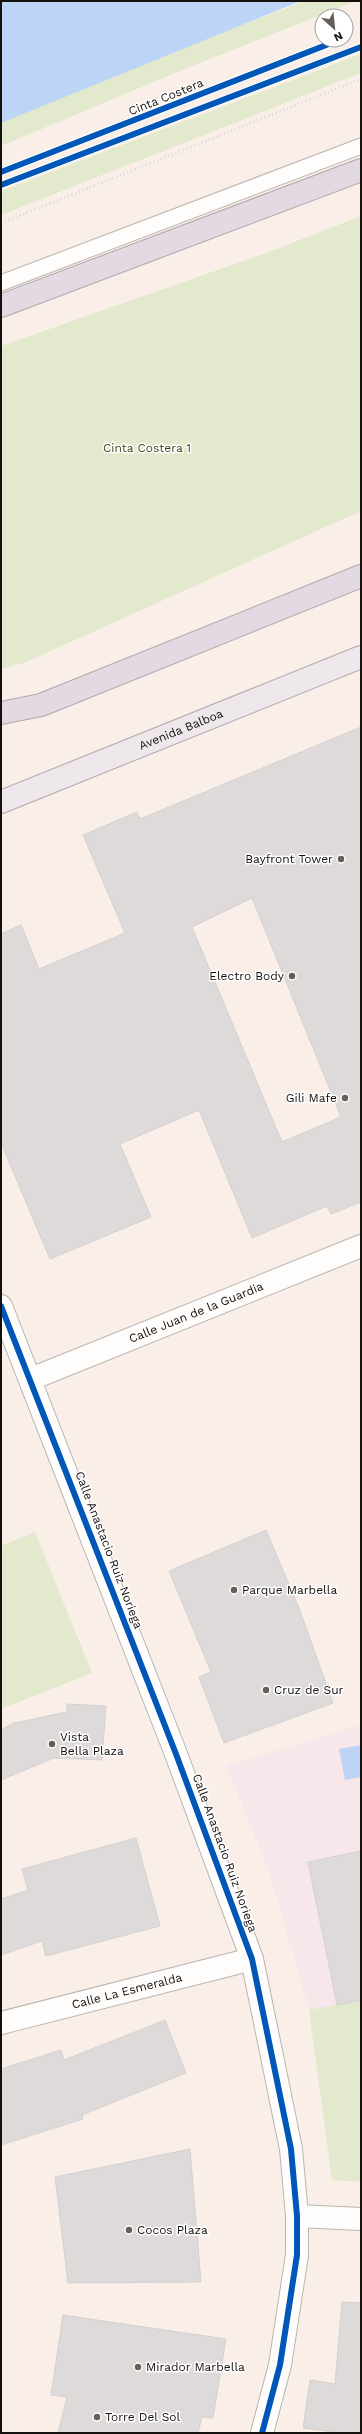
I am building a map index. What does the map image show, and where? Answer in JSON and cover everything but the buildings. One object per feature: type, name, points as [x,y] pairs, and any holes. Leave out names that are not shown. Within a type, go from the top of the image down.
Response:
[{"type":"highway","points":[[1,306],[361,170]]},
{"type":"highway","points":[[1,713],[41,705],[361,576]]},
{"type":"main road","name":"Avenida Balboa","points":[[1,802],[361,657]]},
{"type":"main road","points":[[1,722],[41,705]]},
{"type":"street","name":"Calle Juan de la Guardia","points":[[31,1379],[361,1246]]},
{"type":"street","name":"Calle Anastacio Ruiz Noriega","points":[[2,1308],[31,1379],[252,1959],[291,2149],[297,2216],[297,2255],[280,2365],[262,2433]]},
{"type":"street","name":"Calle La Esmeralda","points":[[1,2023],[252,1959]]},
{"type":"street","points":[[297,2216],[361,2219]]},
{"type":"lane","points":[[1,283],[361,146]]},
{"type":"path","points":[[1,185],[361,46]]},
{"type":"path","points":[[1,223],[361,79]]},
{"type":"shaded area","points":[[361,1725],[361,2182],[332,2180],[309,2010],[268,1869],[226,1766]]},
{"type":"green space","points":[[305,1],[356,1],[338,8],[314,8],[314,18],[192,66],[1,146],[1,121],[93,82]]},
{"type":"green space","points":[[361,54],[361,73],[1,215],[1,191]]},
{"type":"green space","name":"Cinta Costera 1","points":[[361,216],[361,511],[24,663],[1,669],[1,346],[269,252]]},
{"type":"green space","points":[[35,1532],[92,1673],[1,1709],[1,1546]]},
{"type":"green space","points":[[361,2000],[361,2182],[332,2180],[309,2010]]},
{"type":"water","points":[[1,1],[301,1],[1,123]]},
{"type":"water","points":[[361,1745],[361,1777],[345,1780],[339,1749]]},
{"type":"cycle path","points":[[1,185],[361,47]]},
{"type":"cycle path","name":"Cinta Costera","points":[[1,172],[319,48]]},
{"type":"cycle path","points":[[1,1306],[176,1754],[252,1959],[291,2149],[297,2216],[297,2255],[280,2365],[262,2433]]},
{"type":"place","name":"Bayfront Tower","points":[[341,859]]},
{"type":"place","name":"Electro Body","points":[[292,976]]},
{"type":"place","name":"Gili Mafe","points":[[345,1098]]},
{"type":"place","name":"Parque Marbella","points":[[234,1590]]},
{"type":"place","name":"Cruz de Sur","points":[[266,1690]]},
{"type":"place","name":"Vista Bella Plaza","points":[[52,1744]]},
{"type":"place","name":"Cocos Plaza","points":[[129,2230]]},
{"type":"place","name":"Mirador Marbella","points":[[138,2367]]},
{"type":"place","name":"Torre Del Sol","points":[[97,2417]]}]
